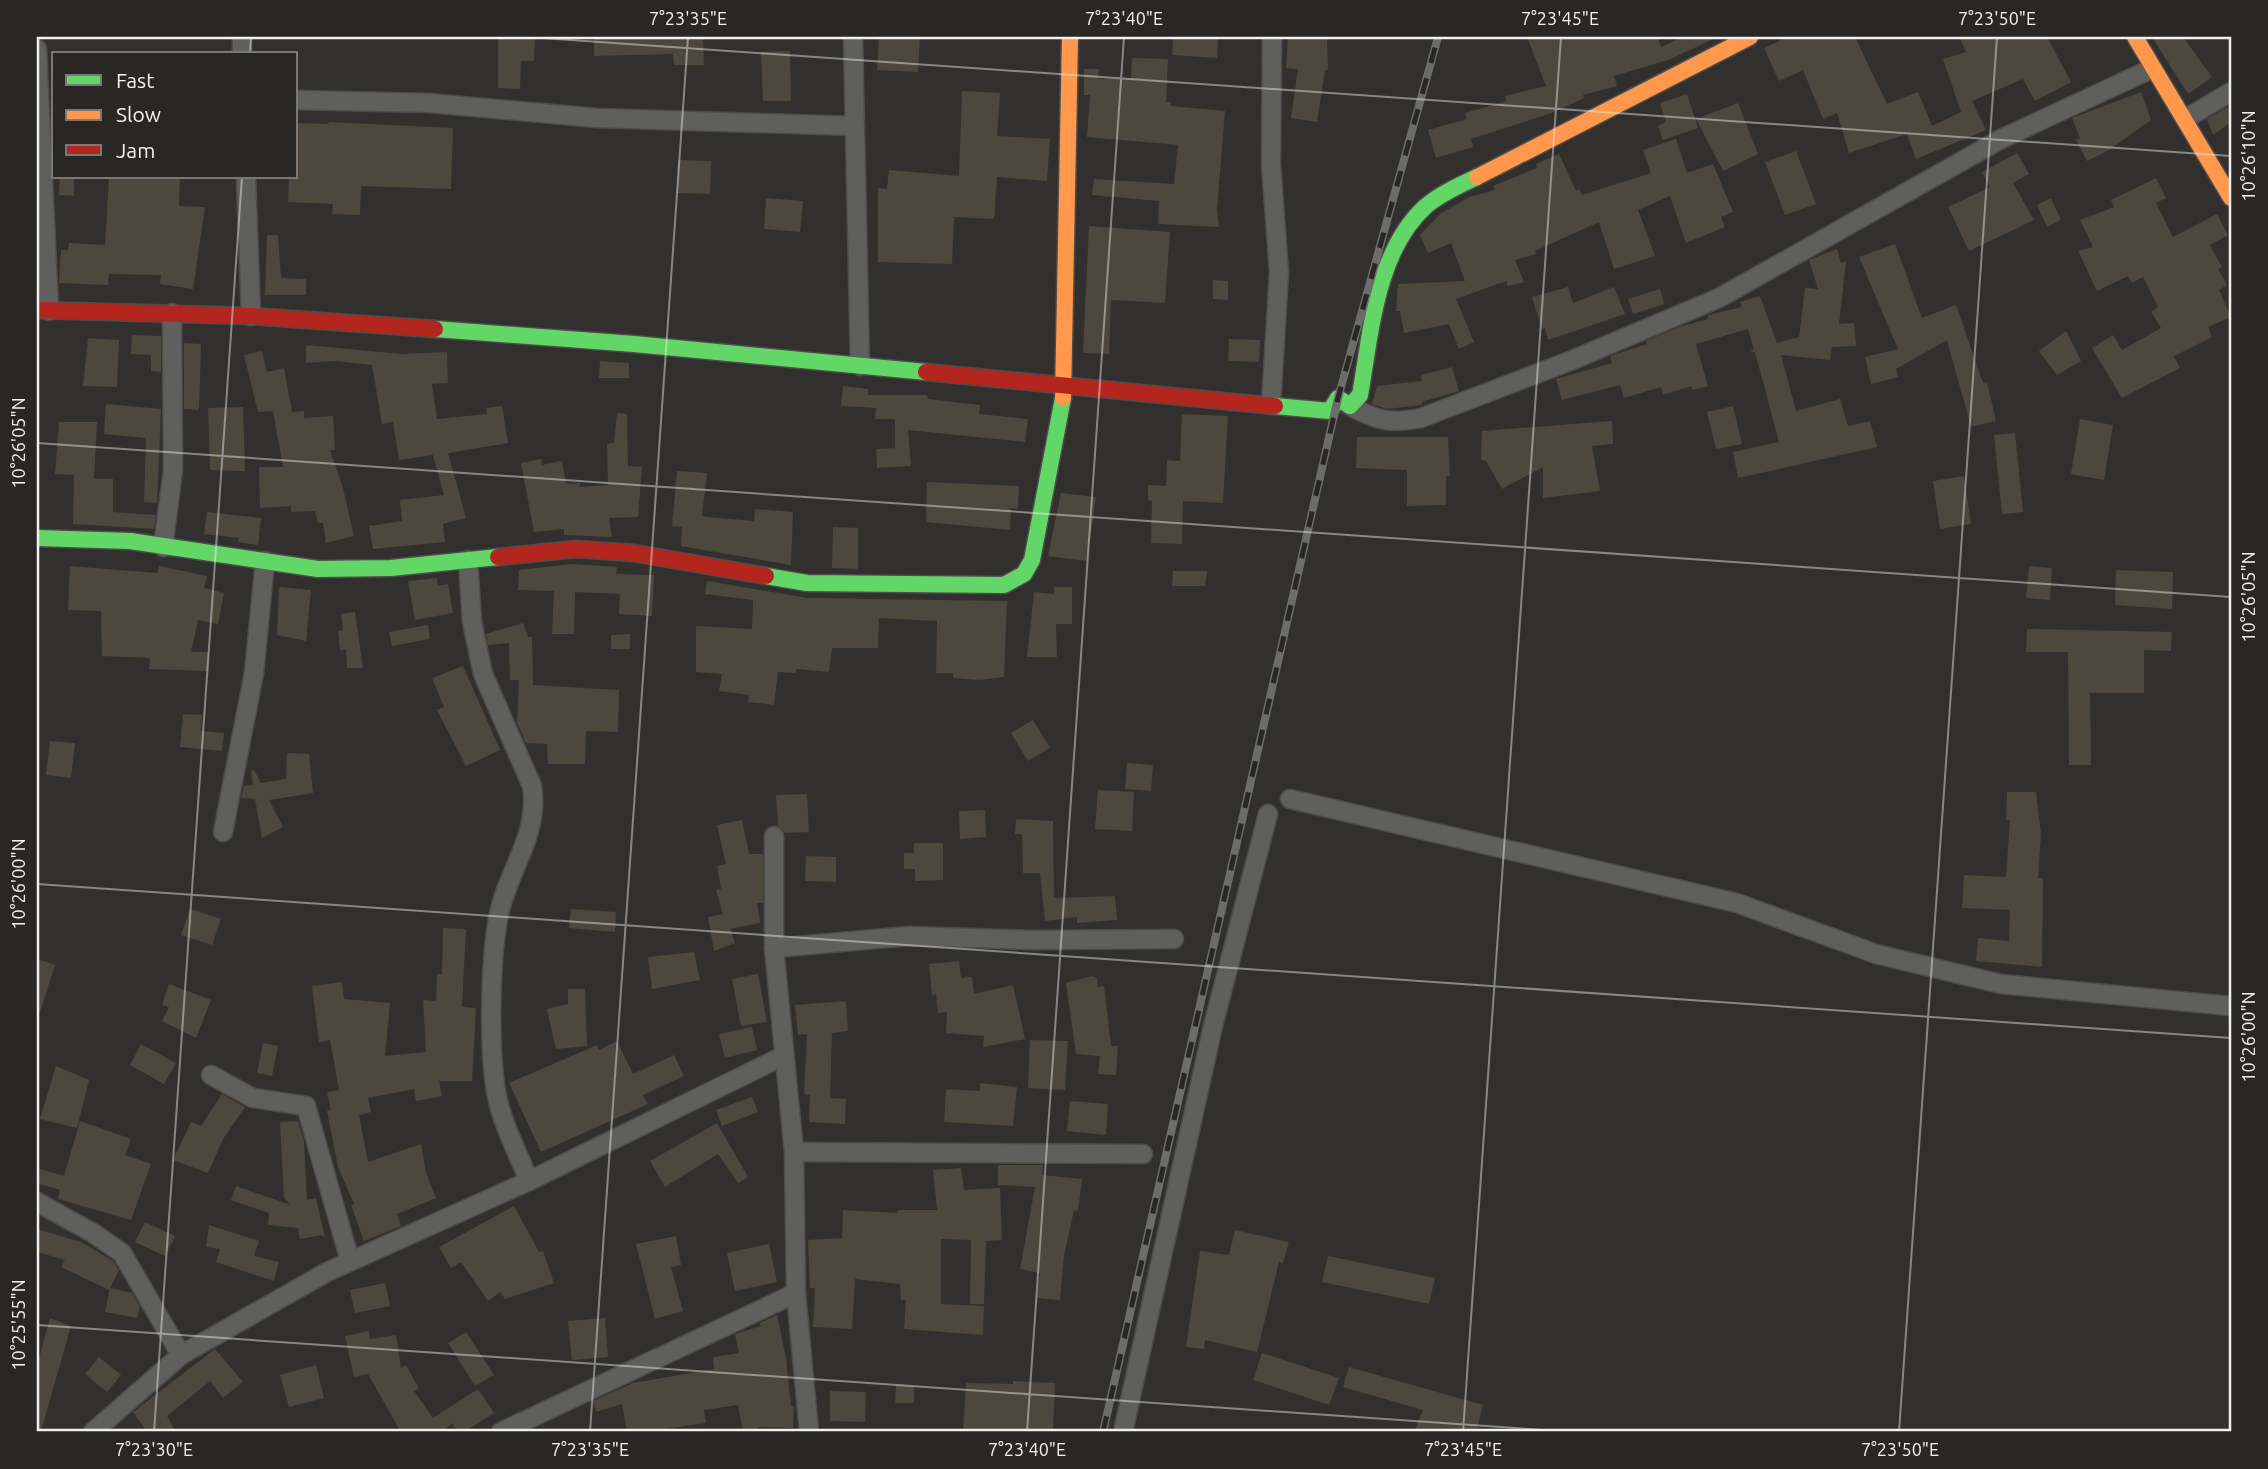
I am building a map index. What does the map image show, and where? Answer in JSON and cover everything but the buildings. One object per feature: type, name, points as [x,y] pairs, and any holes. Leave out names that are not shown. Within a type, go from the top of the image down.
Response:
[{"type":"street","points":[[853,37],[860,366]]},
{"type":"street","points":[[37,538],[131,541],[318,569],[391,568],[576,549],[634,553],[807,583],[1004,585],[1024,574],[1032,560],[1065,387],[1070,37]]},
{"type":"street","points":[[1271,405],[1279,272],[1271,164],[1272,37]]},
{"type":"street","points":[[1350,406],[1360,395],[1381,289],[1402,238],[1424,208],[1453,189],[1750,37]]},
{"type":"street","points":[[2135,37],[2151,69],[2185,119],[2231,198]]},
{"type":"street","points":[[37,49],[43,310],[251,316],[634,344],[1330,411],[1338,398],[1376,420],[1399,422],[1421,418],[1570,361],[1719,298],[2001,139],[2151,69]]},
{"type":"street","points":[[2185,119],[2231,92]]},
{"type":"street","points":[[298,100],[429,103],[597,118],[855,126]]},
{"type":"street","points":[[246,178],[251,316]]},
{"type":"street","points":[[163,547],[173,470],[172,313]]},
{"type":"street","points":[[468,560],[472,622],[483,674],[532,786],[536,806],[531,832],[498,918],[492,1025],[498,1101],[529,1181]]},
{"type":"street","points":[[223,832],[254,673],[265,561]]},
{"type":"street","points":[[1290,799],[1737,903],[1876,954],[2001,984],[2231,1006]]},
{"type":"street","points":[[1123,1432],[1213,1026],[1268,814]]},
{"type":"street","points":[[774,836],[774,948],[794,1152],[796,1293],[809,1432]]},
{"type":"street","points":[[774,948],[909,936],[1034,940],[1174,939]]},
{"type":"street","points":[[93,1432],[181,1354],[350,1261],[529,1181],[783,1056]]},
{"type":"street","points":[[211,1075],[253,1098],[306,1106],[350,1261]]},
{"type":"street","points":[[794,1152],[1143,1154]]},
{"type":"street","points":[[37,1202],[93,1233],[122,1253],[181,1354]]},
{"type":"street","points":[[501,1432],[796,1293]]},
{"type":"railway","points":[[1103,1432],[1338,398],[1438,37]]},
{"type":"traffic: fast","points":[[1275,406],[1330,411],[1338,398],[1350,406],[1360,395],[1378,294],[1396,246],[1409,224],[1426,206],[1477,177]]},
{"type":"traffic: fast","points":[[435,329],[634,344],[926,372]]},
{"type":"traffic: fast","points":[[766,576],[807,583],[1004,585],[1024,574],[1032,560],[1063,398]]},
{"type":"traffic: fast","points":[[37,538],[130,541],[318,569],[391,568],[498,557]]},
{"type":"traffic: slow","points":[[1063,398],[1070,37]]},
{"type":"traffic: slow","points":[[1477,177],[1750,37]]},
{"type":"traffic: slow","points":[[2135,37],[2231,198]]},
{"type":"traffic: jam","points":[[37,310],[251,316],[435,329]]},
{"type":"traffic: jam","points":[[926,372],[1275,406]]},
{"type":"traffic: jam","points":[[498,557],[576,549],[634,553],[766,576]]}]
